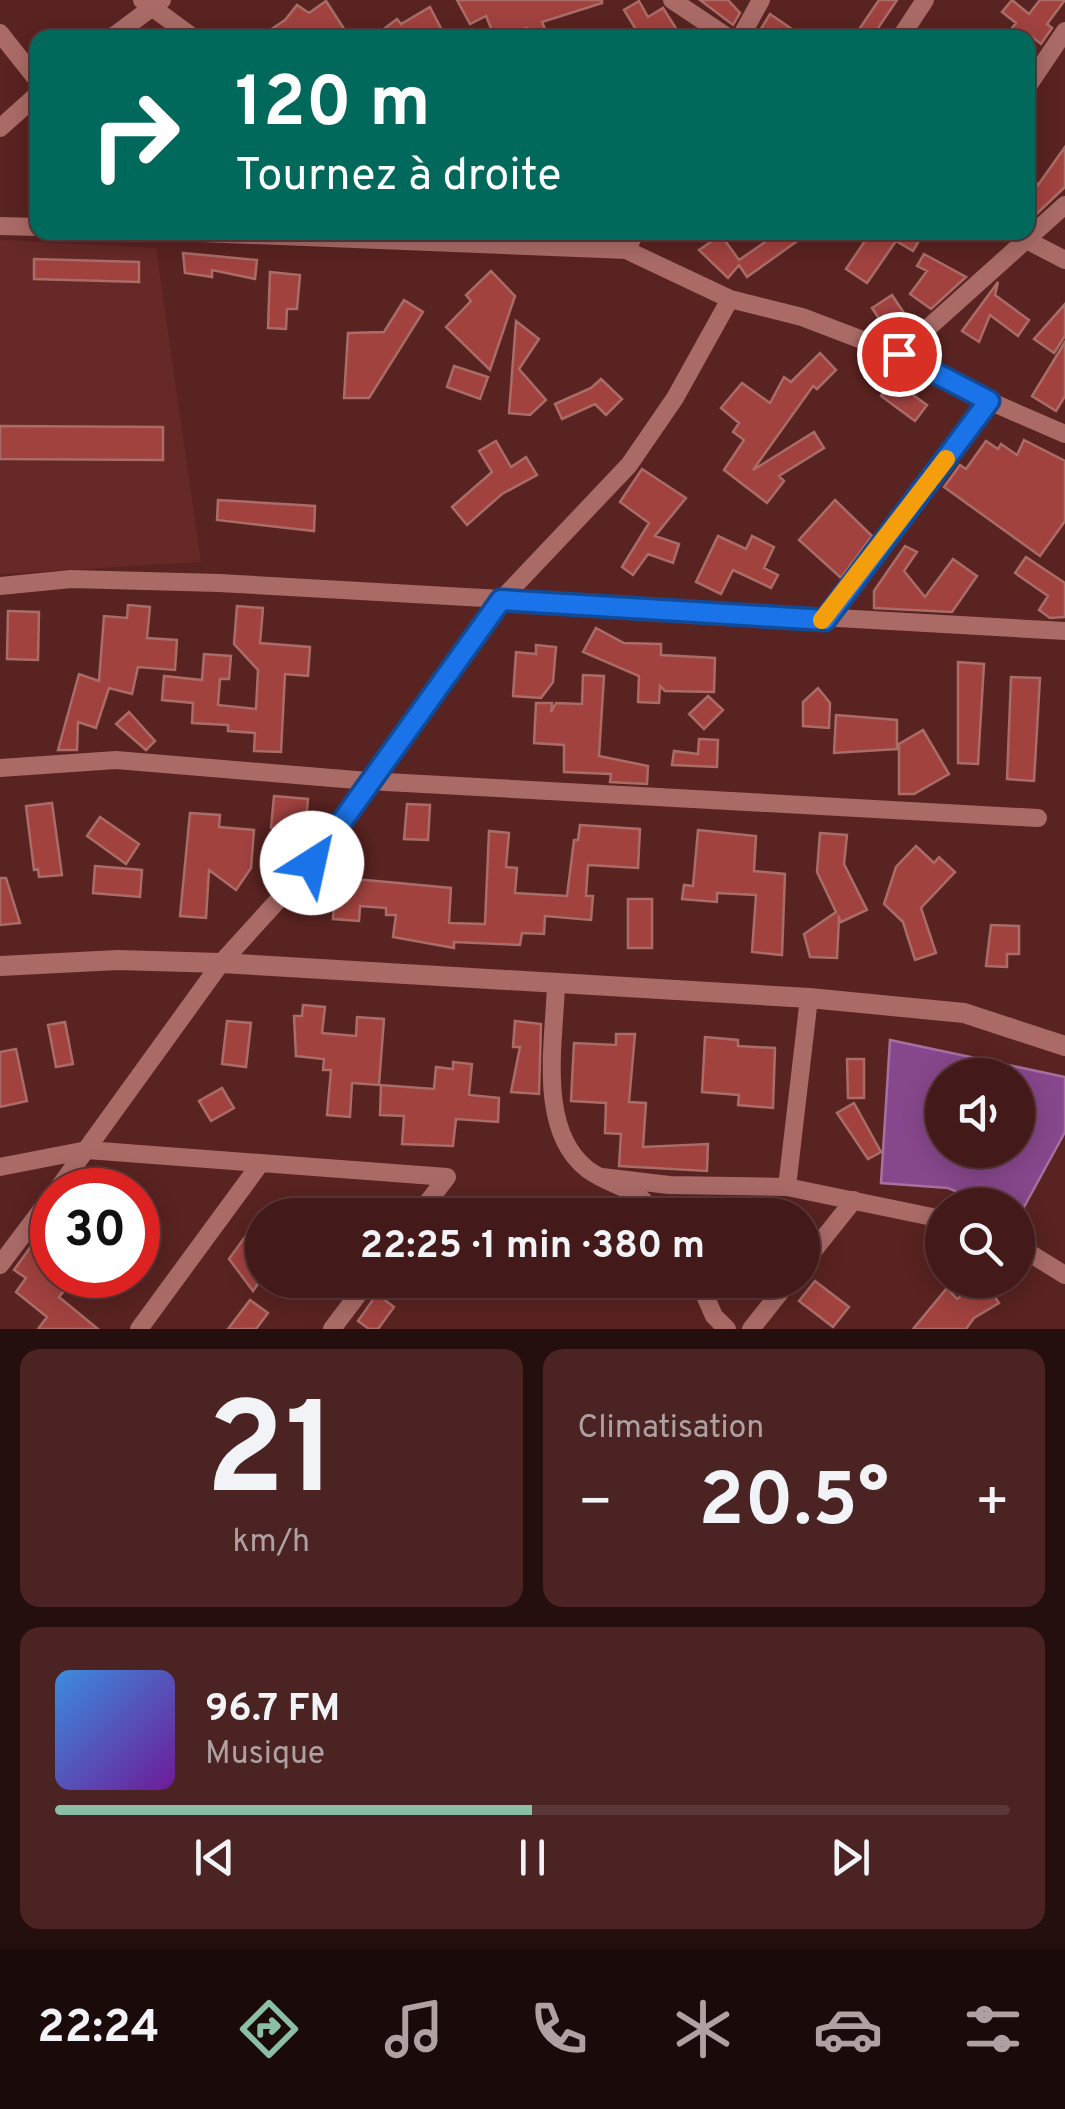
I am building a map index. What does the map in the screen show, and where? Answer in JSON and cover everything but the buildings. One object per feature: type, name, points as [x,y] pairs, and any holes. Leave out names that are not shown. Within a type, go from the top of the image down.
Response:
[{"type":"street","points":[[672,0],[717,30]]},
{"type":"street","points":[[744,30],[761,0]]},
{"type":"street","points":[[905,30],[925,0]]},
{"type":"street","points":[[120,30],[151,3],[184,30]]},
{"type":"street","points":[[1035,76],[1065,31]]},
{"type":"street","points":[[0,33],[30,71]]},
{"type":"street","points":[[0,128],[30,101]]},
{"type":"street","points":[[1035,225],[1065,205]]},
{"type":"street","points":[[0,226],[30,227]]},
{"type":"street","points":[[581,240],[631,241],[730,299],[802,316],[899,354],[989,401],[1065,434]]},
{"type":"street","points":[[899,354],[1015,240]]},
{"type":"street","points":[[1027,240],[1065,260]]},
{"type":"street","points":[[74,1168],[220,963],[312,863],[501,600],[629,465],[675,398],[730,299]]},
{"type":"street","points":[[825,620],[989,401]]},
{"type":"street","points":[[0,586],[90,579],[1065,632]]},
{"type":"street","points":[[0,768],[116,760],[368,781],[1038,818]]},
{"type":"street","points":[[0,966],[118,960],[220,963],[809,998],[964,1013],[1065,1046]]},
{"type":"street","points":[[556,983],[556,1113],[572,1153],[602,1177],[627,1186],[639,1198]]},
{"type":"street","points":[[787,1187],[809,998]]},
{"type":"street","points":[[0,1167],[87,1150],[447,1176],[431,1198]]},
{"type":"street","points":[[139,1329],[260,1164]]},
{"type":"street","points":[[602,1177],[669,1185],[787,1187],[925,1215]]},
{"type":"street","points":[[820,1242],[854,1200]]},
{"type":"street","points":[[0,1265],[30,1226]]},
{"type":"street","points":[[1035,1256],[1065,1275]]},
{"type":"street","points":[[332,1329],[355,1298]]},
{"type":"street","points":[[706,1298],[714,1316],[727,1329]]},
{"type":"street","points":[[751,1329],[776,1298]]},
{"type":"shaded area","points":[[0,240],[156,248],[201,562],[0,574]]},
{"type":"shaded area","points":[[890,1040],[975,1058],[925,1058],[925,1168],[1035,1168],[1035,1071],[1065,1077],[1065,1132],[1034,1188],[881,1183]]},
{"type":"slow traffic","points":[[822,620],[946,459]]},
{"type":"route","points":[[312,863],[501,600],[825,620],[989,401],[899,354]]}]
